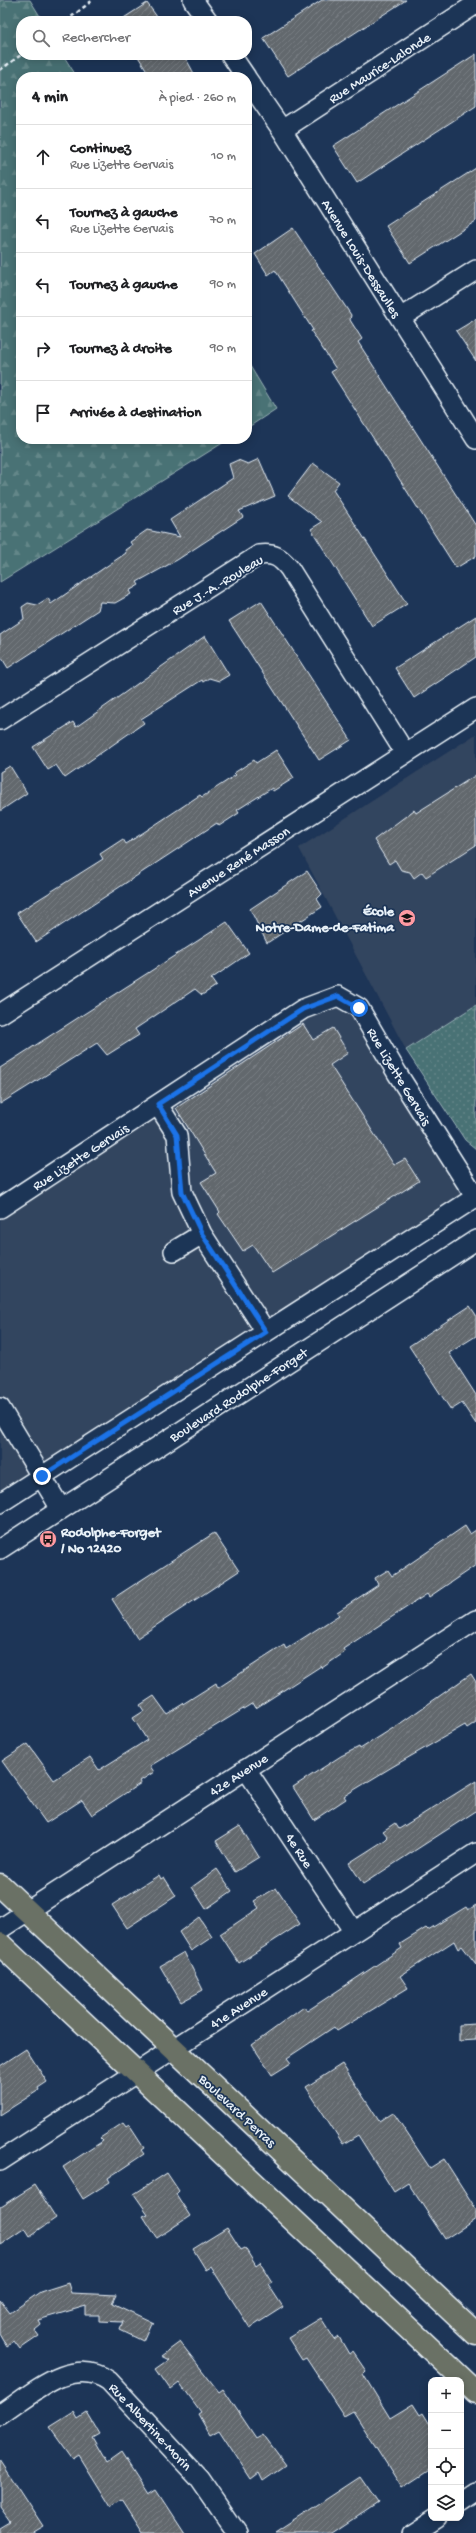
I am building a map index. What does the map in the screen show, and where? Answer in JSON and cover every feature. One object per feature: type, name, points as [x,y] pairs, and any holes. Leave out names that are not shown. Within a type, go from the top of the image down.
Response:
[{"type":"main road","name":"Boulevard Perras","points":[[0,1885],[173,2050],[476,2334]]},
{"type":"main road","points":[[0,1944],[138,2072],[476,2392]]},
{"type":"street","points":[[193,0],[204,16]]},
{"type":"street","name":"Rue Maurice-Lalonde","points":[[282,130],[476,4]]},
{"type":"street","name":"Avenue Louis-Dessaulles","points":[[234,60],[242,72]]},
{"type":"street","name":"Avenue Louis-Dessaulles","points":[[252,87],[282,130],[476,439]]},
{"type":"street","points":[[400,318],[476,270]]},
{"type":"street","name":"Rue J.-A.-Rouleau","points":[[0,720],[259,556],[270,553],[280,558],[289,568],[405,753]]},
{"type":"street","name":"Avenue René Masson","points":[[0,1014],[476,708]]},
{"type":"street","name":"Rue Lizette Gervais","points":[[0,1208],[303,1009],[338,996],[359,1008],[397,1073],[476,1197]]},
{"type":"street","points":[[158,1104],[177,1135],[182,1192],[202,1234],[266,1332]]},
{"type":"street","points":[[0,1504],[476,1197]]},
{"type":"street","points":[[174,1251],[202,1234]]},
{"type":"street","name":"Boulevard Rodolphe-Forget","points":[[0,1549],[476,1240]]},
{"type":"street","points":[[0,1408],[61,1509]]},
{"type":"street","name":"42e Avenue","points":[[0,1929],[476,1620]]},
{"type":"street","name":"4e Rue","points":[[246,1769],[354,1932]]},
{"type":"street","name":"41e Avenue","points":[[0,2161],[476,1853]]},
{"type":"street","name":"Rue Albertine-Morin","points":[[0,2415],[64,2374],[90,2371],[99,2374],[109,2381],[199,2478],[237,2533]]},
{"type":"street","points":[[464,2500],[476,2492]]},
{"type":"street","points":[[413,2533],[431,2521]]},
{"type":"path","points":[[72,16],[93,0]]},
{"type":"path","points":[[0,70],[16,59]]},
{"type":"shaded area","name":"École Notre-Dame-de-Fatima","points":[[476,734],[476,1005],[406,1050],[299,848]]},
{"type":"shaded area","points":[[338,996],[359,1008],[475,1197],[0,1503],[0,1208]]},
{"type":"green space","points":[[0,0],[30,0],[40,16],[16,16],[16,60],[66,60],[74,72],[16,72],[16,444],[221,444],[0,582]]},
{"type":"green space","points":[[252,369],[276,409],[252,425]]},
{"type":"green space","points":[[476,1005],[476,1149],[465,1140],[406,1050]]},
{"type":"building","points":[[322,0],[406,0],[288,76],[263,38]]},
{"type":"building","points":[[147,3],[156,16],[127,16]]},
{"type":"building","points":[[476,54],[476,106],[357,183],[333,146]]},
{"type":"building","points":[[140,60],[187,60],[193,72],[148,72]]},
{"type":"building","points":[[476,168],[476,221],[410,263],[386,226]]},
{"type":"building","points":[[293,228],[351,315],[350,320],[362,339],[358,342],[476,526],[476,556],[456,568],[331,372],[336,369],[311,331],[313,330],[275,270],[268,275],[255,254]]},
{"type":"building","points":[[476,319],[476,361],[456,331]]},
{"type":"building","points":[[259,459],[275,496],[239,511],[243,517],[177,560],[137,582],[139,585],[129,591],[131,594],[115,603],[100,602],[98,610],[8,668],[0,655],[0,635],[24,619],[22,607],[28,603],[37,605],[48,598],[51,604],[126,553],[125,550],[132,545],[130,542],[147,530],[180,537],[170,520],[233,478],[229,464],[238,460],[248,464]]},
{"type":"building","points":[[313,463],[339,482],[333,490],[407,604],[372,626],[311,529],[322,522],[288,496]]},
{"type":"building","points":[[261,601],[351,740],[319,760],[229,621]]},
{"type":"building","points":[[476,616],[476,657],[414,698],[395,668]]},
{"type":"building","points":[[205,636],[229,675],[219,681],[209,678],[203,682],[202,680],[141,719],[144,723],[65,778],[56,765],[48,770],[33,747],[73,722],[76,727]]},
{"type":"building","points":[[276,750],[294,778],[273,791],[272,788],[237,810],[239,813],[219,826],[217,823],[36,942],[17,913],[103,859],[100,854],[123,839],[126,844],[200,795],[202,797],[236,775],[234,773],[254,760],[256,763]]},
{"type":"building","points":[[10,766],[27,793],[0,811],[0,772]]},
{"type":"building","points":[[476,775],[476,845],[426,877],[422,872],[414,878],[410,872],[401,870],[395,860],[389,864],[374,840],[414,810],[416,813]]},
{"type":"building","points":[[307,871],[322,894],[317,899],[322,907],[267,943],[250,909]]},
{"type":"building","points":[[227,922],[249,953],[211,979],[216,986],[202,995],[195,989],[135,1029],[139,1035],[107,1055],[97,1043],[0,1104],[0,1068]]},
{"type":"building","points":[[303,1024],[313,1040],[333,1028],[348,1053],[330,1065],[394,1165],[405,1159],[419,1181],[272,1273],[253,1245],[243,1251],[218,1214],[220,1212],[201,1182],[216,1173],[176,1108]]},
{"type":"building","points":[[470,1306],[476,1315],[476,1336],[449,1353],[476,1395],[476,1424],[462,1403],[451,1410],[409,1346]]},
{"type":"building","points":[[465,1526],[470,1534],[476,1530],[476,1565],[429,1597],[427,1594],[343,1649],[345,1652],[322,1668],[321,1666],[256,1708],[253,1703],[150,1766],[154,1772],[140,1781],[141,1783],[92,1815],[82,1800],[46,1823],[2,1761],[28,1744],[54,1780],[90,1757],[99,1770],[147,1740],[133,1718],[144,1711],[140,1705],[154,1696],[167,1714],[216,1683],[218,1688],[284,1645],[286,1649],[339,1615],[337,1612],[378,1585],[375,1578],[388,1570],[392,1576]]},
{"type":"building","points":[[214,1533],[239,1571],[137,1638],[112,1599]]},
{"type":"building","points":[[471,1674],[476,1682],[476,1722],[467,1728],[465,1725],[344,1796],[346,1799],[314,1820],[293,1787],[341,1756],[359,1747],[360,1749],[398,1725]]},
{"type":"building","points":[[476,1781],[476,1811],[363,1884],[349,1863],[385,1840],[388,1837],[383,1831],[395,1823],[399,1829]]},
{"type":"building","points":[[240,1826],[259,1857],[235,1872],[216,1841]]},
{"type":"building","points":[[217,1869],[232,1891],[206,1909],[192,1887]]},
{"type":"building","points":[[159,1875],[161,1879],[164,1877],[176,1896],[127,1928],[112,1905]]},
{"type":"building","points":[[276,1888],[300,1924],[239,1963],[220,1934],[259,1908],[254,1901]]},
{"type":"building","points":[[476,1905],[476,1964],[462,1946],[458,1949],[454,1941],[400,1976],[408,1988],[337,2031],[334,2027],[287,2058],[291,2063],[272,2075],[252,2045],[304,2007],[307,2011],[402,1948],[400,1944],[426,1928],[428,1930],[466,1907],[468,1910]]},
{"type":"building","points":[[199,1917],[212,1937],[191,1951],[179,1932]]},
{"type":"building","points":[[184,1952],[203,1990],[181,2002],[160,1966]]},
{"type":"building","points":[[476,2024],[476,2040],[459,2041],[459,2025]]},
{"type":"building","points":[[26,2049],[47,2082],[38,2088],[39,2090],[0,2115],[0,2066]]},
{"type":"building","points":[[342,2064],[379,2121],[393,2112],[430,2168],[444,2159],[476,2209],[476,2219],[445,2239],[408,2183],[394,2192],[358,2135],[343,2144],[306,2087]]},
{"type":"building","points":[[123,2123],[126,2127],[129,2125],[144,2148],[141,2150],[144,2154],[108,2178],[110,2182],[83,2199],[63,2167],[103,2141],[100,2138]]},
{"type":"building","points":[[167,2173],[179,2191],[176,2194],[190,2216],[157,2238],[143,2216],[148,2214],[134,2194]]},
{"type":"building","points":[[35,2185],[56,2218],[30,2236],[25,2228],[0,2245],[0,2207]]},
{"type":"building","points":[[227,2228],[241,2250],[245,2248],[256,2266],[260,2263],[272,2282],[268,2284],[283,2307],[250,2328],[211,2267],[206,2270],[193,2249]]},
{"type":"building","points":[[68,2283],[71,2293],[116,2295],[112,2303],[154,2323],[151,2323],[143,2341],[120,2330],[123,2322],[99,2321],[99,2315],[86,2315],[86,2306],[38,2320],[40,2324],[34,2329],[39,2336],[20,2349],[14,2341],[7,2346],[0,2334],[0,2300],[10,2313],[40,2292]]},
{"type":"building","points":[[321,2318],[335,2340],[339,2337],[349,2354],[353,2352],[366,2371],[363,2374],[390,2418],[413,2404],[420,2415],[423,2413],[428,2421],[428,2471],[402,2488],[353,2411],[344,2416],[306,2358],[302,2360],[288,2338]]},
{"type":"building","points":[[180,2342],[219,2392],[223,2389],[256,2438],[263,2434],[286,2465],[263,2481],[259,2473],[251,2479],[219,2430],[210,2435],[198,2414],[201,2412],[179,2382],[170,2389],[156,2369],[169,2360],[161,2356]]},
{"type":"building","points":[[74,2412],[78,2419],[87,2413],[99,2433],[92,2437],[107,2463],[121,2453],[148,2495],[156,2490],[184,2533],[143,2533],[122,2500],[111,2507],[79,2455],[73,2459],[50,2427]]},
{"type":"building","points":[[0,2460],[43,2526],[31,2533],[0,2533],[0,2528],[10,2522],[0,2508]]},
{"type":"building","points":[[360,2477],[378,2503],[333,2533],[275,2533]]},
{"type":"place","name":"École Notre-Dame-de-Fatima","points":[[407,918]]},
{"type":"place","name":"Rodolphe-Forget / No 12420","points":[[48,1539]]},
{"type":"route","points":[[42,1476],[266,1332],[202,1234],[182,1192],[177,1135],[158,1104],[303,1009],[338,996],[359,1008]]}]
